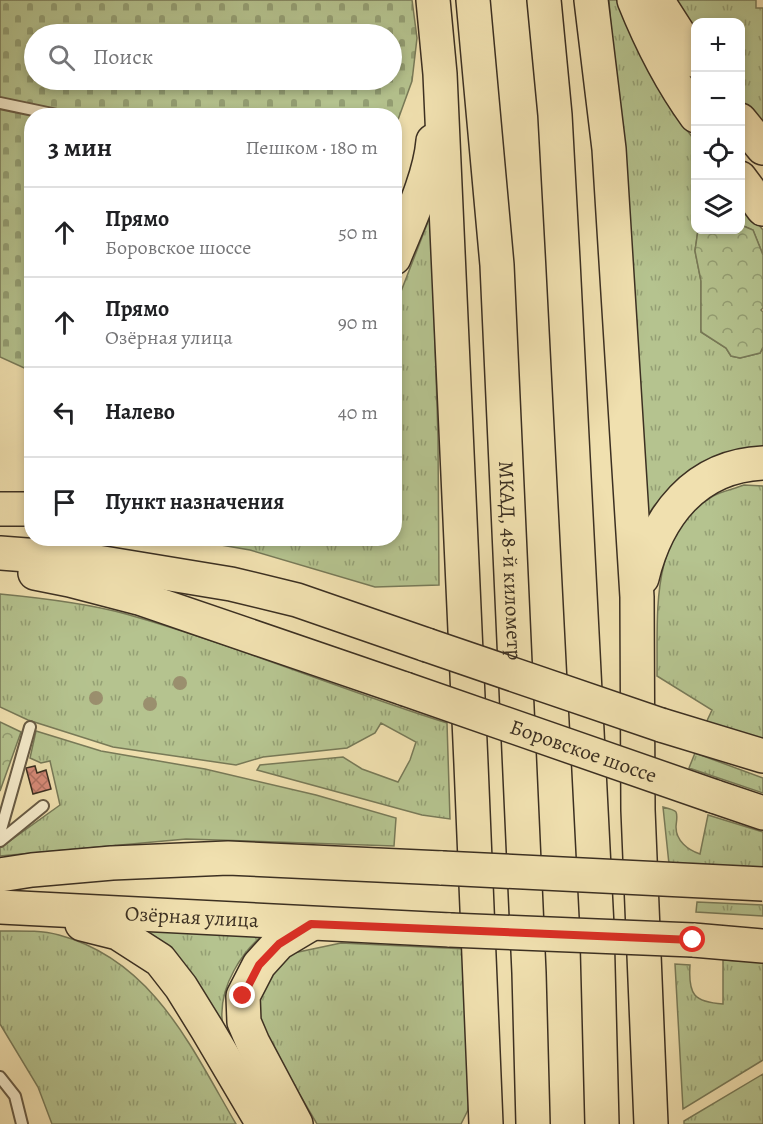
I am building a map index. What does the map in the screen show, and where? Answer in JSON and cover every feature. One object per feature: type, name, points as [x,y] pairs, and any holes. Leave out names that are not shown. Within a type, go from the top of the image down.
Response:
[{"type":"main road","points":[[433,0],[440,74],[486,1124]]},
{"type":"main road","name":"МКАД, 48-й километр","points":[[473,0],[497,265],[530,973],[533,1124]]},
{"type":"main road","points":[[544,0],[555,115],[563,261],[597,927],[602,1124]]},
{"type":"main road","points":[[591,0],[609,149],[637,597],[638,810],[651,1124]]},
{"type":"main road","points":[[634,0],[648,34],[691,109]]},
{"type":"main road","points":[[657,0],[691,54]]},
{"type":"main road","points":[[402,239],[432,154],[440,74]]},
{"type":"main road","points":[[745,125],[763,148]]},
{"type":"main road","points":[[742,180],[763,209]]},
{"type":"main road","points":[[637,597],[648,554],[664,522],[681,501],[703,480],[729,468],[763,463]]},
{"type":"main road","points":[[0,509],[24,509]]},
{"type":"main road","points":[[0,553],[79,559],[231,584],[297,600],[661,725],[763,756]]},
{"type":"main road","name":"Боровское шоссе","points":[[0,568],[70,580],[139,598],[763,813]]},
{"type":"main road","points":[[0,876],[32,870],[112,863],[228,858],[763,884]]},
{"type":"main road","points":[[14,908],[118,933],[160,960],[181,987],[263,1124]]},
{"type":"main road","name":"Озёрная улица","points":[[14,908],[311,924],[693,940],[763,946]]},
{"type":"main road","points":[[296,1124],[243,1022],[243,996],[259,965],[279,944],[311,924]]},
{"type":"main road","points":[[475,1124],[483,1075]]},
{"type":"lane","points":[[0,103],[24,108]]},
{"type":"lane","points":[[0,833],[30,727]]},
{"type":"lane","points":[[0,841],[43,806]]},
{"type":"lane","points":[[0,1077],[15,1096],[22,1124]]},
{"type":"green space","points":[[0,0],[412,0],[417,38],[412,81],[402,109],[24,108],[24,368],[0,357]]},
{"type":"green space","points":[[609,0],[622,0],[676,115],[691,136],[691,234],[697,234],[695,251],[701,281],[701,332],[726,348],[731,356],[740,358],[760,353],[763,347],[763,452],[670,488],[645,520]]},
{"type":"green space","points":[[671,0],[756,0],[756,8],[763,8],[763,132],[745,107],[745,18],[691,18],[691,33]]},
{"type":"green space","points":[[745,208],[763,230],[763,255],[753,230],[745,227]]},
{"type":"green space","points":[[431,214],[438,438],[439,585],[375,587],[250,550],[227,546],[402,546],[402,289]]},
{"type":"green space","points":[[745,227],[753,230],[763,255],[763,308],[761,310],[763,312],[763,347],[760,353],[740,358],[731,356],[726,348],[701,332],[701,281],[695,251],[697,234],[745,234]]},
{"type":"green space","points":[[744,485],[763,486],[763,747],[704,727],[712,710],[657,676],[658,601],[661,576],[667,553],[677,531],[692,512],[713,496]]},
{"type":"green space","points":[[0,594],[80,604],[126,614],[207,639],[447,723],[450,819],[422,815],[257,770],[260,765],[343,757],[362,769],[398,782],[410,760],[416,742],[381,723],[375,733],[347,748],[263,757],[236,765],[113,747],[28,720],[0,707]]},
{"type":"green space","points":[[0,722],[21,732],[0,791]]},
{"type":"green space","points":[[36,731],[101,751],[205,769],[316,795],[396,818],[394,846],[186,839],[0,856],[0,848],[60,805],[50,761],[41,763],[30,758]]},
{"type":"green space","points":[[695,753],[763,778],[763,793],[689,768]]},
{"type":"green space","points":[[663,807],[676,812],[676,827],[680,841],[700,854],[708,815],[763,832],[763,869],[669,864]]},
{"type":"green space","points":[[697,902],[763,905],[763,916],[696,912]]},
{"type":"green space","points":[[116,923],[273,927],[252,946],[234,970],[224,998],[223,1027]]},
{"type":"green space","points":[[0,931],[52,933],[92,947],[120,964],[144,985],[166,1010],[203,1066],[236,1124],[52,1124],[38,1087],[0,1024]]},
{"type":"green space","points":[[341,943],[467,949],[471,1076],[468,1110],[461,1124],[317,1124],[258,1024],[256,1002],[270,974],[289,954]]},
{"type":"green space","points":[[723,960],[763,962],[763,1060],[683,1109],[675,964],[690,965],[690,983],[699,999],[723,1004]]},
{"type":"green space","points":[[763,1074],[763,1124],[684,1124],[684,1121]]},
{"type":"building","points":[[35,766],[37,773],[46,770],[51,789],[33,794],[26,768]]},
{"type":"route","points":[[243,996],[259,965],[279,944],[311,924],[693,940]]}]
